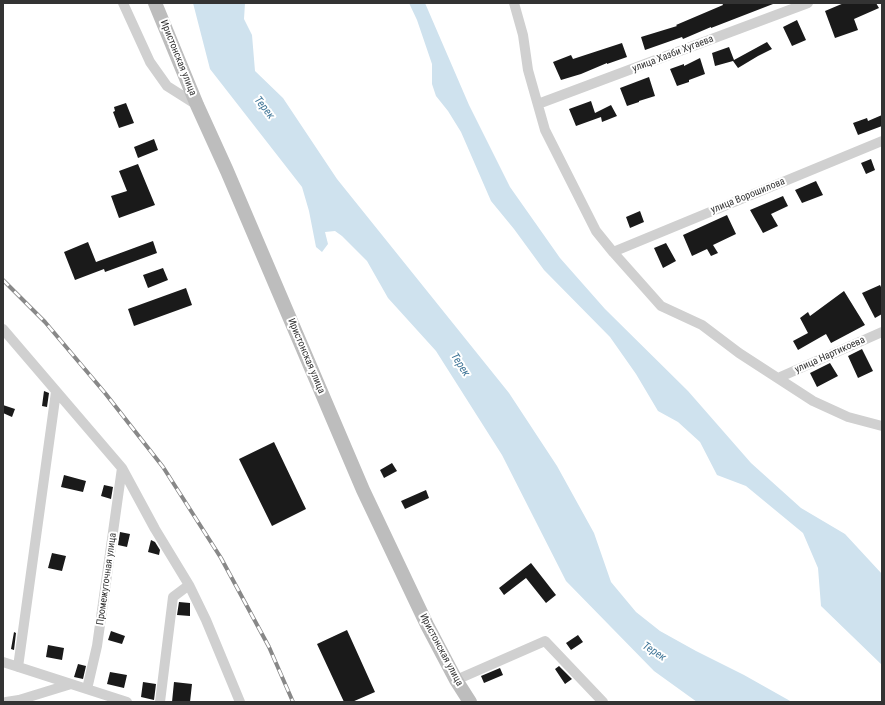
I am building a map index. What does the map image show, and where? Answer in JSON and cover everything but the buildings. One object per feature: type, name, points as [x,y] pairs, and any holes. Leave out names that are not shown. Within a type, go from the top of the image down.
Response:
[{"type":"main road","name":"Иристонская улица","points":[[155,3],[197,105],[227,171],[363,490],[427,625],[456,680],[470,702]]},
{"type":"street","points":[[123,3],[150,62],[167,86],[197,105]]},
{"type":"street","points":[[514,3],[523,34],[528,70],[546,130],[596,231],[613,252],[661,306],[702,325],[738,354],[813,401],[848,417],[882,426]]},
{"type":"street","name":"улица Хазби Хугаева","points":[[538,104],[808,3]]},
{"type":"street","name":"улица Ворошилова","points":[[613,252],[882,141]]},
{"type":"street","points":[[3,329],[122,468],[155,529],[189,585],[206,620],[240,702]]},
{"type":"street","name":"улица Нартикоева","points":[[778,378],[882,332]]},
{"type":"street","points":[[18,667],[56,392]]},
{"type":"street","name":"Промежуточная улица","points":[[87,689],[97,646],[122,468]]},
{"type":"street","points":[[160,702],[173,597],[189,585]]},
{"type":"street","points":[[456,680],[545,641],[603,702]]},
{"type":"street","points":[[3,662],[127,702]]},
{"type":"street","points":[[6,702],[19,700],[71,684]]},
{"type":"water","name":"Терек","points":[[193,3],[245,3],[244,19],[252,35],[255,71],[283,98],[337,179],[509,393],[557,466],[594,533],[611,582],[636,612],[660,631],[792,702],[697,702],[654,671],[566,581],[502,455],[436,351],[388,298],[367,261],[342,236],[335,231],[325,232],[328,244],[322,252],[316,247],[309,211],[302,187],[210,69]]},
{"type":"water","points":[[409,3],[425,3],[469,105],[510,187],[560,258],[605,309],[688,391],[751,463],[801,508],[845,534],[882,574],[882,665],[821,606],[818,568],[803,533],[746,486],[717,475],[700,442],[678,422],[658,411],[636,374],[610,337],[544,270],[491,201],[461,132],[448,111],[436,96],[432,84],[432,64],[417,20]]},
{"type":"railway","points":[[3,280],[45,322],[105,393],[163,467],[221,558],[269,647],[293,702]]}]
